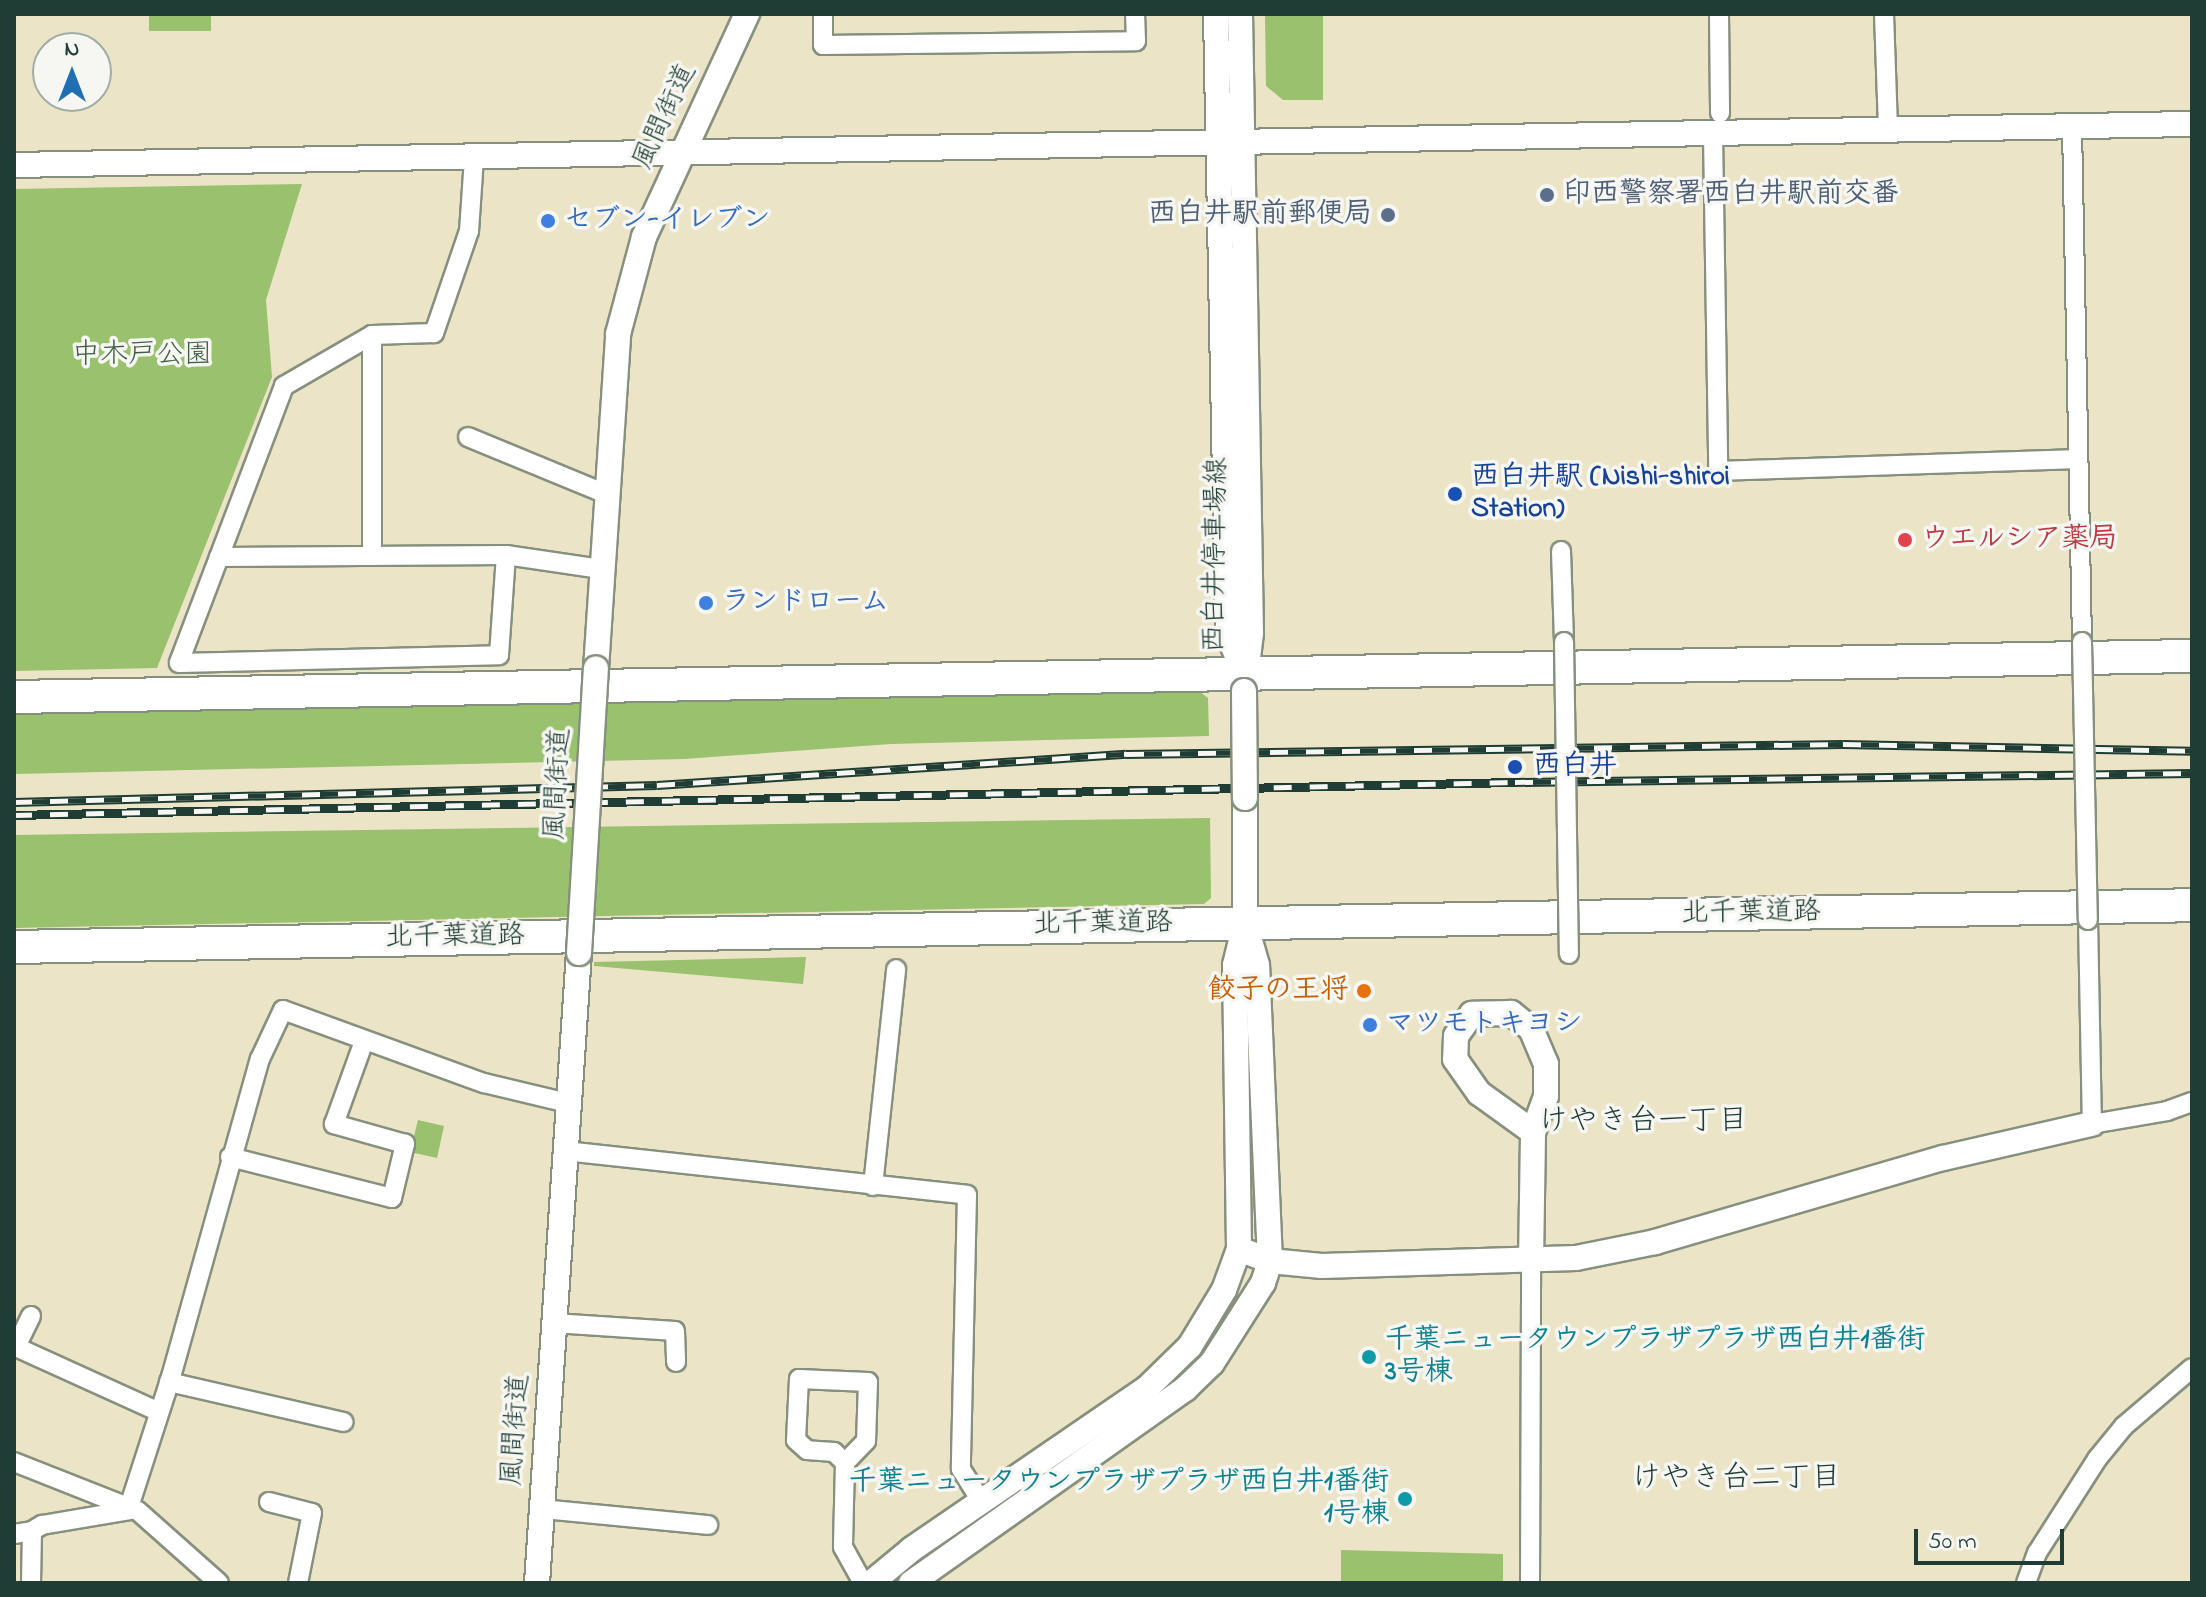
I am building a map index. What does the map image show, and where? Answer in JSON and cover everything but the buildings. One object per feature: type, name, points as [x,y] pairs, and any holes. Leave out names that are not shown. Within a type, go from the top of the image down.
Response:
[{"type":"highway","points":[[14,697],[1244,682],[2192,656]]},
{"type":"highway","name":"北千葉道路","points":[[14,947],[1245,915],[2192,905]]},
{"type":"street","name":"風間街道","points":[[537,1583],[618,334],[644,237],[747,14]]},
{"type":"street","points":[[823,14],[823,45],[1136,41],[1135,14]]},
{"type":"street","name":"西白井停車場線","points":[[1216,14],[1231,144]]},
{"type":"street","name":"西白井停車場線","points":[[1240,14],[1231,144],[1228,634],[1244,682]]},
{"type":"street","points":[[1719,14],[1716,124],[1718,471],[2078,459]]},
{"type":"street","points":[[1884,14],[1888,130]]},
{"type":"street","points":[[14,165],[1231,144],[1716,124],[1888,130],[2192,124]]},
{"type":"street","points":[[2072,126],[2092,1124]]},
{"type":"street","points":[[474,158],[469,231],[434,333],[372,335],[284,386],[179,663],[499,655],[506,555]]},
{"type":"street","points":[[372,335],[372,556]]},
{"type":"street","points":[[468,437],[606,494]]},
{"type":"street","points":[[1561,551],[1569,954]]},
{"type":"street","points":[[219,557],[506,555],[601,569]]},
{"type":"street","points":[[871,1583],[912,1549],[1166,1372],[1190,1346],[1211,1316],[1239,1249],[1235,965],[1245,915],[1244,682]]},
{"type":"street","points":[[911,1583],[1185,1389],[1212,1363],[1238,1327],[1263,1283],[1270,1261],[1257,965],[1245,915]]},
{"type":"street","points":[[873,1186],[896,969]]},
{"type":"street","points":[[131,1508],[230,1157],[260,1059],[283,1010],[484,1083],[567,1103]]},
{"type":"street","points":[[1530,1583],[1533,1132],[1546,1096],[1546,1064],[1531,1029],[1511,1013],[1472,1014],[1456,1036],[1455,1059],[1479,1093],[1533,1132]]},
{"type":"street","points":[[230,1157],[392,1198],[405,1144],[334,1124],[364,1041]]},
{"type":"street","points":[[1239,1249],[1270,1261],[1322,1266],[1531,1262],[1629,1248],[1943,1158],[2092,1124],[2167,1111],[2192,1102]]},
{"type":"street","points":[[565,1151],[967,1195],[961,1469],[982,1502]]},
{"type":"street","points":[[31,1316],[16,1347],[159,1412]]},
{"type":"street","points":[[554,1323],[675,1331],[676,1362]]},
{"type":"street","points":[[2026,1583],[2037,1553],[2097,1459],[2124,1426],[2192,1368]]},
{"type":"street","points":[[845,1463],[834,1452],[807,1450],[796,1440],[799,1379],[868,1382],[866,1441],[845,1463],[843,1547],[863,1583]]},
{"type":"street","points":[[169,1382],[343,1422]]},
{"type":"street","points":[[14,1462],[131,1508],[219,1583]]},
{"type":"street","points":[[269,1502],[312,1513],[298,1583]]},
{"type":"street","points":[[31,1583],[23,1533],[42,1525],[131,1508]]},
{"type":"street","points":[[542,1509],[708,1525]]},
{"type":"green space","points":[[149,14],[211,14],[211,31],[149,31]]},
{"type":"green space","points":[[1265,14],[1323,14],[1323,100],[1283,100],[1266,86]]},
{"type":"green space","name":"中木戸公園","points":[[302,184],[266,300],[272,377],[157,668],[14,671],[14,189]]},
{"type":"green space","points":[[1195,688],[1208,698],[1209,736],[891,744],[684,759],[14,774],[14,712]]},
{"type":"green space","points":[[1210,818],[1211,898],[1204,904],[14,928],[14,835]]},
{"type":"green space","points":[[806,957],[803,984],[594,966],[594,962]]},
{"type":"green space","points":[[418,1120],[444,1126],[437,1158],[410,1152]]},
{"type":"green space","points":[[1341,1550],[1503,1554],[1503,1583],[1341,1583]]},
{"type":"railway","points":[[14,802],[657,785],[1126,754],[1843,744],[2192,751]]},
{"type":"railway","points":[[14,815],[1515,782],[2192,773]]},
{"type":"place","name":"印西警察署西白井駅前交番","points":[[1547,195]]},
{"type":"place","name":"西白井駅前郵便局","points":[[1388,215]]},
{"type":"place","name":"セブン-イレブン","points":[[548,221]]},
{"type":"place","name":"西白井駅 (Nishi-shiroi Station)","points":[[1455,494]]},
{"type":"place","name":"ウエルシア薬局","points":[[1905,540]]},
{"type":"place","name":"ランドローム","points":[[706,603]]},
{"type":"place","name":"西白井","points":[[1515,767]]},
{"type":"place","name":"餃子の王将","points":[[1364,991]]},
{"type":"place","name":"マツモトキヨシ","points":[[1370,1025]]},
{"type":"place","name":"千葉ニュータウンプラザプラザ西白井1番街 3号棟","points":[[1369,1357]]},
{"type":"place","name":"千葉ニュータウンプラザプラザ西白井1番街 1号棟","points":[[1405,1499]]},
{"type":"district","name":"けやき台一丁目","points":[[1643,1122]]},
{"type":"district","name":"けやき台二丁目","points":[[1736,1479]]}]
